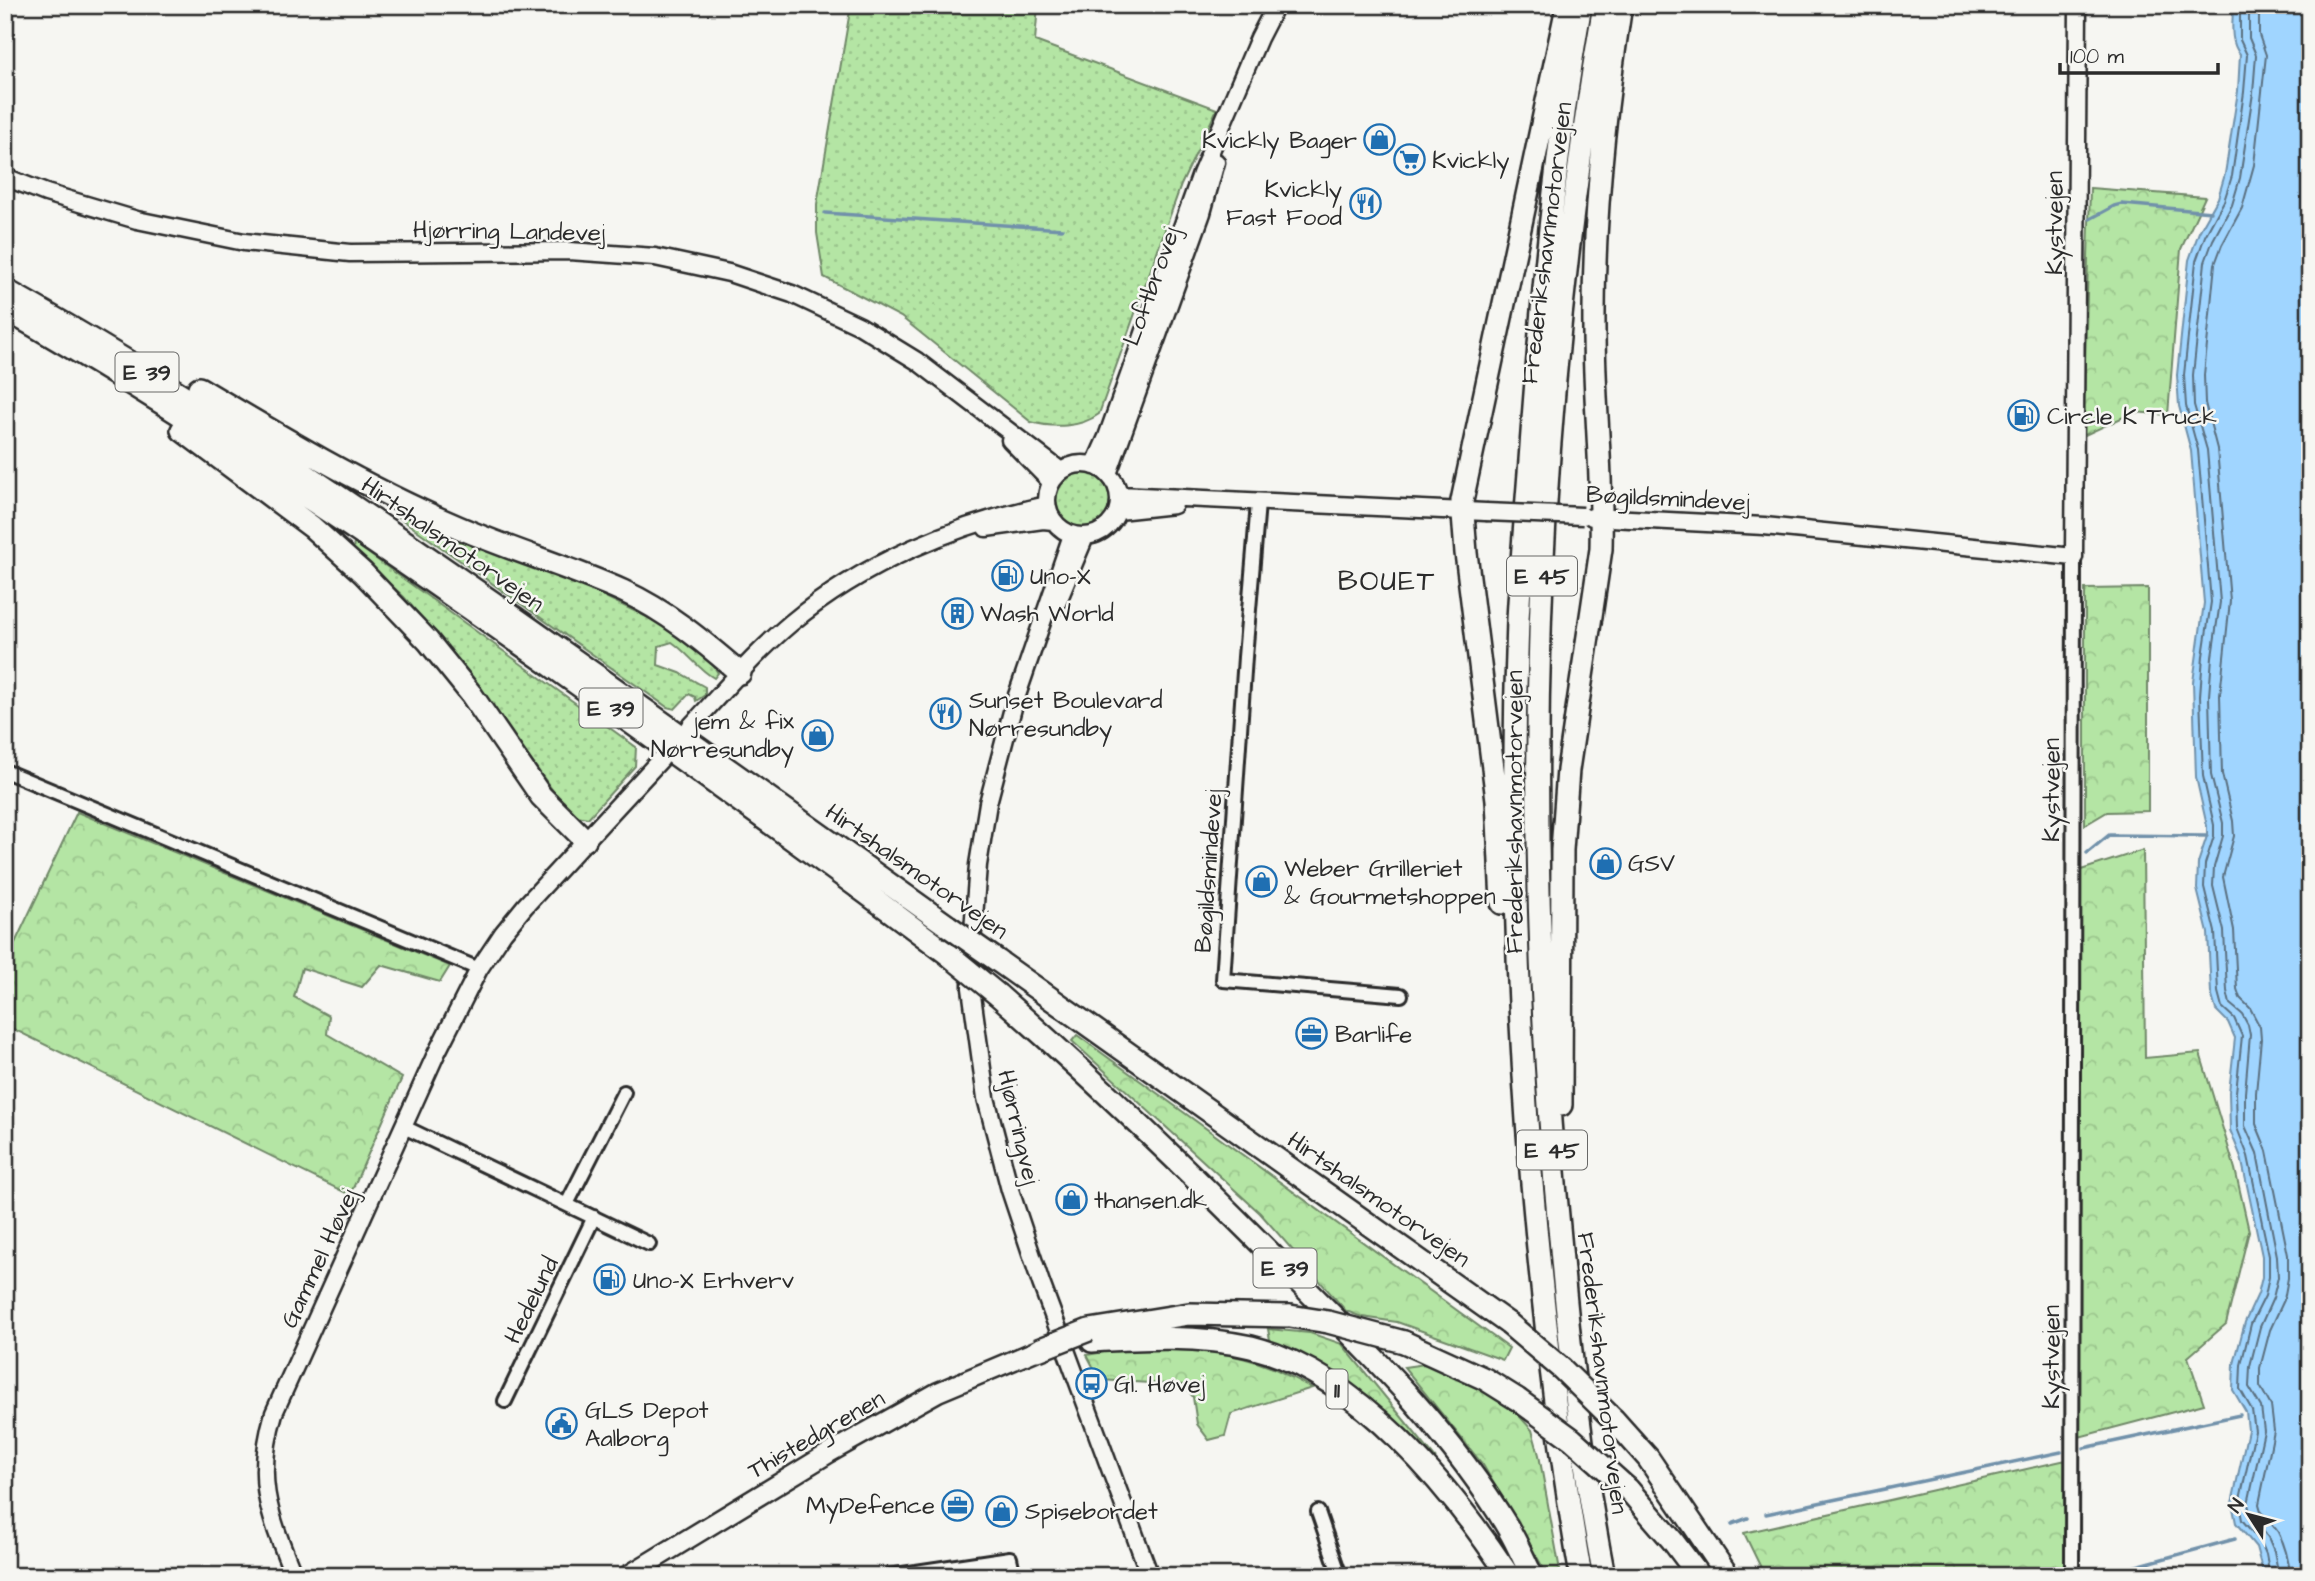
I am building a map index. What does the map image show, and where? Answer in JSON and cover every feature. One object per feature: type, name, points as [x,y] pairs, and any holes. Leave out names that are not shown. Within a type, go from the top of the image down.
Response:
[{"type":"highway","points":[[1543,1300],[1519,1146],[1497,800],[1462,511],[1463,493],[1568,5]]},
{"type":"highway","name":"Frederikshavnmotorvejen","points":[[1581,5],[1550,215],[1518,619],[1515,801],[1516,915],[1528,1143],[1543,1300],[1563,1464],[1581,1576]]},
{"type":"highway","name":"Frederikshavnmotorvejen","points":[[1604,5],[1578,179],[1560,335],[1547,487],[1540,630],[1537,825],[1547,1098],[1568,1324],[1604,1576]]},
{"type":"highway","points":[[1568,1324],[1561,1082],[1562,850],[1568,770],[1601,549],[1593,517],[1596,413],[1594,258],[1598,180],[1621,5]]},
{"type":"highway","points":[[5,278],[374,488],[450,524],[624,592],[655,608],[705,642],[740,673]]},
{"type":"highway","name":"Hirtshalsmotorvejen","points":[[5,289],[152,374],[285,460],[493,603],[1508,1324],[1562,1369],[1648,1458],[1728,1576]]},
{"type":"highway","points":[[5,311],[227,462],[312,527],[363,573],[428,641],[471,694],[541,796],[585,840]]},
{"type":"highway","name":"Hirtshalsmotorvejen","points":[[5,311],[176,410],[393,554],[690,764],[949,955],[998,995],[1073,1061],[1395,1378],[1472,1472],[1510,1530],[1532,1576]]},
{"type":"highway","name":"11","points":[[1033,1352],[1189,1314],[1290,1316],[1328,1322],[1404,1342],[1485,1379],[1572,1438],[1628,1489],[1699,1576]]},
{"type":"highway","name":"11","points":[[1090,1336],[1219,1341],[1266,1353],[1334,1386],[1374,1417],[1442,1483],[1479,1529],[1509,1576]]},
{"type":"main road","name":"Thistedgrenen","points":[[627,1576],[817,1460],[938,1392],[1033,1352]]},
{"type":"street","name":"Loftbrovej","points":[[1101,470],[1107,437],[1201,174],[1259,38],[1276,5]]},
{"type":"street","name":"Kystvejen","points":[[2072,1576],[2078,5]]},
{"type":"street","name":"Hjørring Landevej","points":[[5,177],[46,193],[137,220],[244,242],[350,253],[569,251],[655,257],[729,273],[792,294],[860,326],[917,361],[982,411],[1056,477]]},
{"type":"street","points":[[1077,464],[1101,470],[1115,483],[1118,503],[1105,529],[1079,536],[1058,527],[1047,505],[1056,477],[1077,464]]},
{"type":"street","name":"Bøgildsmindevej","points":[[1118,503],[1207,500],[1764,526],[2074,557]]},
{"type":"street","name":"Bøgildsmindevej","points":[[1258,503],[1223,980],[1401,995]]},
{"type":"street","points":[[690,727],[740,673],[793,622],[841,586],[899,555],[963,530],[976,522],[1047,505]]},
{"type":"street","points":[[963,530],[1053,521]]},
{"type":"street","name":"Hjørringvej","points":[[1079,536],[1024,675],[995,771],[978,865],[971,988],[994,1134],[1010,1190],[1041,1283],[1150,1575]]},
{"type":"street","name":"Gammel Høvej","points":[[294,1576],[269,1511],[264,1487],[263,1465],[274,1413],[436,1054],[479,969],[503,933],[661,758]]},
{"type":"street","points":[[5,771],[479,969]]},
{"type":"street","points":[[567,1204],[624,1091]]},
{"type":"street","points":[[404,1127],[649,1244]]},
{"type":"street","name":"Hedelund","points":[[505,1401],[594,1217]]},
{"type":"street","points":[[1318,1512],[1340,1576]]},
{"type":"street","points":[[889,1576],[1010,1558],[1014,1576]]},
{"type":"green space","points":[[851,5],[1038,5],[1035,41],[1217,109],[1181,185],[1099,414],[1092,419],[1066,426],[1031,422],[901,317],[824,277],[817,233],[817,204]]},
{"type":"green space","points":[[2090,188],[2205,197],[2181,249],[2168,415],[2134,412],[2083,436]]},
{"type":"green space","points":[[1076,472],[1088,472],[1098,476],[1106,484],[1110,500],[1106,516],[1098,524],[1088,528],[1076,528],[1066,524],[1058,516],[1054,506],[1054,494],[1058,484],[1066,476]]},
{"type":"green space","points":[[396,510],[583,586],[657,622],[692,642],[718,673],[714,678],[708,674],[672,642],[659,646],[658,665],[705,687],[705,695],[696,701],[695,697],[689,694],[675,709],[667,707],[394,514]]},
{"type":"green space","points":[[354,543],[636,747],[635,766],[588,818],[577,816],[564,806],[465,669],[404,597],[353,550]]},
{"type":"green space","points":[[2148,588],[2148,811],[2107,812],[2085,825],[2085,589]]},
{"type":"green space","points":[[77,812],[450,966],[440,982],[381,965],[362,987],[302,968],[294,997],[329,1016],[327,1034],[402,1078],[350,1195],[5,1025],[5,964]]},
{"type":"green space","points":[[2143,850],[2145,1058],[2200,1053],[2235,1169],[2249,1231],[2226,1324],[2188,1357],[2204,1404],[2079,1437],[2081,870]]},
{"type":"green space","points":[[1077,1035],[1509,1348],[1503,1360],[1397,1322],[1362,1317],[1346,1311],[1260,1213],[1072,1041]]},
{"type":"green space","points":[[1268,1329],[1310,1333],[1342,1344],[1436,1459],[1352,1386],[1323,1367],[1271,1345]]},
{"type":"green space","points":[[1132,1347],[1186,1349],[1239,1357],[1273,1368],[1312,1388],[1231,1414],[1225,1436],[1209,1440],[1197,1424],[1193,1397],[1184,1385],[1100,1380],[1087,1355]]},
{"type":"green space","points":[[1425,1364],[1465,1379],[1513,1409],[1532,1430],[1561,1576],[1548,1576],[1483,1465],[1404,1367]]},
{"type":"green space","points":[[2066,1460],[2067,1564],[2076,1576],[1765,1576],[1744,1533]]},
{"type":"water","points":[[2233,5],[2310,5],[2310,1576],[2264,1576],[2256,1547],[2236,1523],[2232,1503],[2248,1430],[2246,1412],[2233,1390],[2234,1364],[2245,1322],[2258,1294],[2262,1277],[2262,1256],[2241,1157],[2230,1130],[2229,1092],[2235,1038],[2228,1022],[2216,1010],[2211,993],[2208,933],[2197,889],[2198,863],[2207,836],[2207,826],[2196,777],[2193,682],[2204,603],[2191,451],[2179,406],[2177,375],[2189,260],[2199,232],[2218,198],[2225,174],[2238,91],[2240,54],[2233,37]]},
{"type":"waterway","points":[[2090,219],[2122,204],[2211,212]]},
{"type":"waterway","points":[[825,213],[1062,229]]},
{"type":"waterway","points":[[2087,853],[2109,835],[2207,836]]},
{"type":"waterway","points":[[2084,1448],[2240,1415]]},
{"type":"waterway","points":[[1766,1514],[2061,1452]]},
{"type":"waterway","points":[[1732,1524],[1748,1518]]},
{"type":"waterway","points":[[2100,1576],[2235,1539]]},
{"type":"place","name":"Kvickly Bager","points":[[1380,140]]},
{"type":"place","name":"Kvickly","points":[[1409,160]]},
{"type":"place","name":"Kvickly Fast Food","points":[[1365,203]]},
{"type":"place","name":"Circle K Truck","points":[[2024,416]]},
{"type":"place","name":"Uno-X","points":[[1007,576]]},
{"type":"place","name":"Wash World","points":[[957,613]]},
{"type":"place","name":"Sunset Boulevard Nørresundby","points":[[946,714]]},
{"type":"place","name":"jem & fix Nørresundby","points":[[817,735]]},
{"type":"place","name":"GSV","points":[[1605,863]]},
{"type":"place","name":"Weber Grilleriet & Gourmetshoppen","points":[[1261,882]]},
{"type":"place","name":"Barlife","points":[[1312,1034]]},
{"type":"place","name":"thansen.dk","points":[[1071,1200]]},
{"type":"place","name":"Uno-X Erhverv","points":[[610,1280]]},
{"type":"place","name":"Gl. Høvej","points":[[1091,1384]]},
{"type":"place","name":"GLS Depot Aalborg","points":[[562,1424]]},
{"type":"place","name":"MyDefence","points":[[958,1505]]},
{"type":"place","name":"Spisebordet","points":[[1002,1511]]},
{"type":"district","name":"BOUET","points":[[1387,580]]}]
